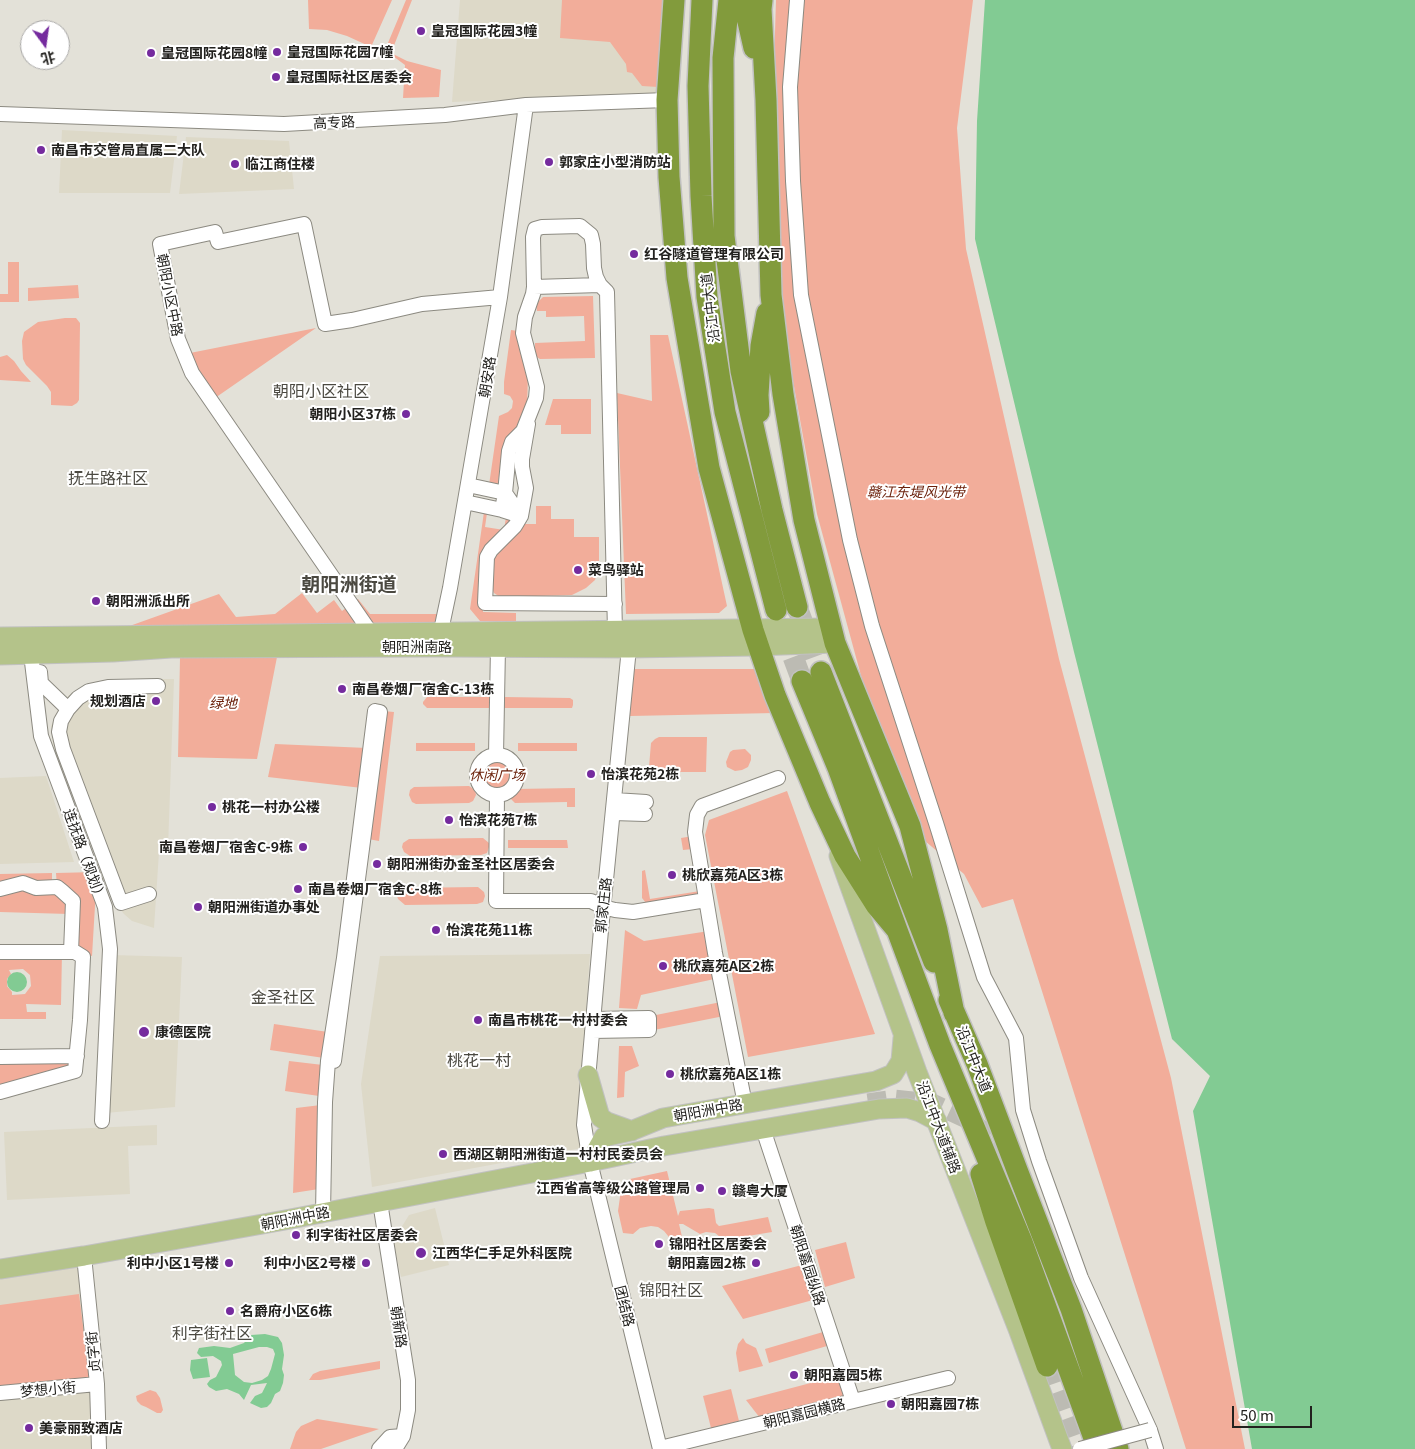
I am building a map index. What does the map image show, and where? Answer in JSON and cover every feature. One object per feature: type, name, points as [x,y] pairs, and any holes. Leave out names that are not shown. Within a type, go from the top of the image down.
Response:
[{"type":"highway","points":[[674,0],[667,100],[669,177],[677,278],[709,468],[755,638],[774,695],[845,856],[876,905],[896,930]]},
{"type":"highway","name":"沿江中大道","points":[[702,0],[698,86],[701,196],[707,297],[725,412],[776,610]]},
{"type":"highway","name":"沿江中大道","points":[[729,0],[723,58],[724,236],[741,371],[797,607]]},
{"type":"highway","points":[[743,0],[766,100]]},
{"type":"highway","points":[[762,0],[771,295],[783,394],[804,520],[833,635],[910,826],[937,930],[954,1013]]},
{"type":"highway","points":[[691,361],[691,292],[701,196]]},
{"type":"highway","points":[[764,474],[758,395],[761,346],[771,295]]},
{"type":"highway","name":"沿江中大道","points":[[1098,1449],[1022,1242],[940,1045],[896,930],[838,768],[812,676],[977,1064],[1016,1170],[1071,1309],[1118,1449]]},
{"type":"highway","points":[[940,1045],[996,1222],[1047,1366]]},
{"type":"highway","points":[[1071,1309],[1096,1356],[1133,1449]]},
{"type":"main road","name":"朝阳洲南路","points":[[0,655],[439,640],[615,631],[755,638]]},
{"type":"main road","name":"朝阳洲南路","points":[[0,637],[371,633],[498,647],[629,648],[755,638],[833,635]]},
{"type":"main road","name":"沿江中大道辅路","points":[[820,803],[903,1034],[1018,1329],[1062,1449]]},
{"type":"main road","name":"朝阳洲中路","points":[[590,1162],[604,1137],[631,1131],[663,1118],[876,1081],[893,1074],[901,1061],[903,1034]]},
{"type":"main road","points":[[588,1075],[600,1116],[607,1122],[631,1131],[664,1138],[853,1109]]},
{"type":"main road","name":"朝阳洲中路","points":[[0,1268],[84,1256],[323,1213],[664,1146],[763,1129],[867,1106],[867,1094],[863,1089],[844,1087]]},
{"type":"main road","name":"朝阳洲中路","points":[[853,1109],[907,1108],[938,1121]]},
{"type":"main road","points":[[938,1121],[1047,1366]]},
{"type":"street","points":[[797,0],[790,87],[793,181],[801,295],[850,540],[872,626],[984,977],[1016,1038],[1023,1110],[1039,1161],[1081,1278],[1150,1430],[1156,1449]]},
{"type":"street","name":"高专路","points":[[0,114],[284,124],[445,115],[526,105],[667,100]]},
{"type":"street","name":"朝安路","points":[[439,640],[450,588],[500,297],[526,105]]},
{"type":"street","name":"朝阳小区中路","points":[[371,633],[192,373],[178,339],[160,244],[215,232],[218,242],[304,224],[325,324],[352,320],[422,304],[500,297]]},
{"type":"street","points":[[502,510],[506,493],[509,451],[512,442],[523,431],[536,398],[537,387],[523,332],[534,287],[533,237],[535,229],[542,226],[580,226],[591,235],[596,277],[600,285],[607,292],[615,631]]},
{"type":"street","points":[[534,287],[600,285]]},
{"type":"street","points":[[530,414],[522,459],[526,488],[521,516],[515,526],[491,550],[487,557],[485,603],[615,604]]},
{"type":"street","points":[[468,485],[506,493],[521,516]]},
{"type":"street","points":[[465,502],[521,516]]},
{"type":"street","points":[[496,755],[498,647]]},
{"type":"street","name":"郭家庄路","points":[[590,1162],[584,1125],[603,907],[629,648]]},
{"type":"street","points":[[35,654],[41,683],[68,709]]},
{"type":"street","name":"连抚路（规划）","points":[[35,654],[40,736],[105,907],[110,949],[102,1121]]},
{"type":"street","points":[[149,894],[121,903],[63,749],[59,732],[61,721],[68,709],[78,698],[89,691],[108,686],[158,686]]},
{"type":"street","points":[[323,1213],[325,1102],[328,1061],[344,958],[375,711],[380,712],[334,1061],[328,1061]]},
{"type":"street","points":[[496,755],[509,759],[517,776],[512,788],[507,792],[497,795],[482,789],[477,778],[477,771],[480,765],[490,756],[496,755]]},
{"type":"street","points":[[745,1104],[715,953],[695,832],[698,815],[702,806],[778,778]]},
{"type":"street","points":[[497,795],[496,901],[591,900],[603,907],[633,912],[706,900]]},
{"type":"street","points":[[613,806],[645,808]]},
{"type":"street","points":[[2,890],[23,882],[36,888],[57,887],[73,901],[72,952]]},
{"type":"street","points":[[0,952],[75,952],[83,957],[75,1071],[0,1092]]},
{"type":"street","points":[[0,1056],[77,1056]]},
{"type":"street","name":"朝阳嘉园纵路","points":[[763,1129],[853,1401]]},
{"type":"street","name":"团结路","points":[[590,1162],[660,1448]]},
{"type":"street","name":"朝新路","points":[[380,1202],[408,1380],[408,1410],[403,1436],[395,1449]]},
{"type":"street","name":"贞字街","points":[[84,1256],[97,1384],[99,1449]]},
{"type":"street","name":"朝阳嘉园横路","points":[[660,1448],[948,1378]]},
{"type":"street","name":"梦想小街","points":[[0,1393],[97,1384]]},
{"type":"street","points":[[1080,1449],[1150,1430]]},
{"type":"street","points":[[379,1449],[390,1438],[403,1436]]},
{"type":"shaded area","points":[[460,0],[665,0],[659,94],[452,102]]},
{"type":"shaded area","points":[[985,0],[1415,0],[1415,1449],[1252,1449],[1193,1111],[1210,1076],[1172,1039],[1074,652],[975,239],[977,121]]},
{"type":"shaded area","points":[[62,130],[177,136],[170,193],[59,193]]},
{"type":"shaded area","points":[[186,137],[289,141],[294,189],[179,194]]},
{"type":"shaded area","points":[[110,679],[174,679],[168,848],[159,852],[154,928],[132,921],[115,903],[53,744],[51,726],[69,695],[82,688]]},
{"type":"shaded area","points":[[46,776],[74,862],[0,864],[0,778]]},
{"type":"shaded area","name":"南昌市桃花一村村委会","points":[[590,954],[578,1122],[582,1148],[372,1187],[361,1084],[380,956]]},
{"type":"shaded area","name":"康德医院","points":[[112,955],[182,957],[175,1107],[105,1113]]},
{"type":"shaded area","points":[[17,972],[24,975],[27,982],[24,989],[17,992],[10,989],[7,982],[10,975]]},
{"type":"shaded area","points":[[157,1125],[157,1145],[128,1146],[130,1194],[7,1200],[4,1132]]},
{"type":"shaded area","name":"江西华仁手足外科医院","points":[[435,1208],[449,1265],[401,1277],[393,1241],[409,1215]]},
{"type":"shaded area","points":[[78,1260],[92,1391],[95,1449],[0,1449],[0,1272]]},
{"type":"shaded area","points":[[265,1334],[278,1337],[282,1343],[284,1355],[283,1383],[280,1391],[275,1394],[267,1407],[261,1408],[250,1403],[255,1396],[262,1393],[267,1383],[251,1385],[244,1400],[239,1394],[227,1389],[216,1391],[209,1387],[207,1384],[216,1377],[222,1365],[221,1361],[213,1356],[201,1357],[197,1353],[199,1348],[214,1346],[230,1348],[244,1343],[251,1335]],"holes":[[[259,1347],[273,1349],[275,1354],[268,1376],[252,1383],[244,1382],[235,1375],[233,1354]]]},
{"type":"shaded area","points":[[207,1358],[210,1377],[193,1379],[190,1370],[191,1360]]},
{"type":"green space","points":[[308,0],[392,0],[371,47],[347,36],[327,30],[309,29]]},
{"type":"green space","points":[[406,0],[412,0],[391,53],[407,61],[441,70],[439,97],[403,98],[405,65],[385,50]]},
{"type":"green space","points":[[562,0],[664,0],[658,87],[642,86],[632,73],[627,72],[626,64],[610,42],[560,38]]},
{"type":"green space","name":"赣江东堤风光带","points":[[776,0],[973,0],[957,128],[966,249],[1059,659],[1171,1078],[1245,1449],[1186,1449],[1013,899],[982,908],[964,874],[925,841],[866,694],[817,514],[781,314],[774,65]]},
{"type":"green space","points":[[8,262],[19,262],[19,302],[0,302],[0,294],[8,294]]},
{"type":"green space","points":[[78,285],[79,298],[28,301],[28,288]]},
{"type":"green space","points":[[593,296],[595,358],[540,359],[535,356],[535,343],[585,341],[584,316],[546,317],[546,311],[537,311],[536,305],[539,301],[543,297]]},
{"type":"green space","points":[[76,318],[80,323],[79,400],[72,406],[51,405],[51,392],[26,365],[23,359],[22,341],[24,332],[38,322]]},
{"type":"green space","points":[[316,328],[215,398],[195,373],[190,353]]},
{"type":"green space","points":[[511,330],[518,331],[528,375],[527,408],[517,430],[505,440],[497,488],[489,485],[499,416],[512,408],[513,401],[510,396],[504,394]]},
{"type":"green space","points":[[650,335],[668,335],[727,606],[719,613],[626,614],[617,393],[652,401]]},
{"type":"green space","points":[[7,355],[31,382],[0,380],[0,357]]},
{"type":"green space","points":[[553,399],[591,399],[591,434],[561,434],[561,425],[545,425]]},
{"type":"green space","points":[[536,506],[551,506],[551,519],[574,519],[574,537],[599,537],[599,566],[595,580],[586,588],[572,595],[500,597],[494,593],[491,586],[490,557],[524,524],[536,524]]},
{"type":"green space","points":[[484,512],[487,513],[485,527],[504,530],[506,517],[509,519],[509,524],[485,555],[483,612],[516,613],[516,622],[480,621],[470,609]]},
{"type":"green space","points":[[302,593],[317,613],[334,600],[342,611],[358,599],[370,614],[438,614],[438,629],[124,628],[219,594],[236,617],[275,614]]},
{"type":"green space","name":"绿地","points":[[277,657],[257,759],[178,757],[180,658]]},
{"type":"green space","points":[[633,669],[758,669],[775,713],[630,716]]},
{"type":"green space","points":[[427,697],[492,697],[491,708],[427,708],[423,702]]},
{"type":"green space","points":[[504,697],[570,698],[573,700],[573,705],[572,708],[504,708]]},
{"type":"green space","points":[[383,711],[394,712],[379,841],[368,839]]},
{"type":"green space","points":[[659,737],[707,737],[706,772],[650,772],[651,743]]},
{"type":"green space","points":[[416,743],[475,743],[475,751],[416,751]]},
{"type":"green space","points":[[518,743],[577,743],[577,751],[518,751]]},
{"type":"green space","points":[[275,744],[367,748],[362,788],[268,777]]},
{"type":"green space","points":[[745,749],[751,755],[748,767],[735,771],[727,767],[726,762],[730,752]]},
{"type":"green space","name":"休闲广场","points":[[497,759],[503,760],[508,764],[512,769],[512,781],[508,786],[503,790],[497,791],[491,790],[486,786],[482,781],[481,775],[482,769],[486,764],[491,760]]},
{"type":"green space","points":[[469,786],[475,790],[476,795],[473,801],[469,803],[416,804],[412,802],[409,795],[410,790],[414,787]]},
{"type":"green space","points":[[575,788],[575,807],[567,807],[567,802],[515,803],[510,798],[512,790],[515,789]]},
{"type":"green space","points":[[787,791],[875,1034],[748,1057],[705,835],[709,820]]},
{"type":"green space","points":[[693,836],[703,895],[646,903],[642,898],[642,871],[645,870],[650,899],[700,891],[693,849],[683,850],[681,838]]},
{"type":"green space","points":[[483,838],[489,843],[489,847],[487,853],[481,855],[410,856],[404,852],[402,847],[403,843],[409,839]]},
{"type":"green space","points":[[508,840],[567,840],[568,848],[508,848]]},
{"type":"green space","points":[[97,872],[92,956],[75,952],[62,952],[61,1005],[26,1004],[27,1012],[46,1012],[46,1019],[0,1019],[0,952],[68,947],[69,914],[0,912],[0,874],[52,873],[52,887],[57,887],[56,873]],"holes":[[[23,969],[30,975],[31,986],[25,994],[12,995],[7,986],[7,979],[11,974],[9,970]]]},
{"type":"green space","points":[[478,887],[484,892],[485,896],[483,902],[477,904],[405,905],[397,896],[398,892],[404,888]]},
{"type":"green space","points":[[625,930],[644,941],[709,931],[719,978],[641,995],[637,1009],[619,1008]]},
{"type":"green space","points":[[721,1002],[724,1016],[654,1030],[651,1016]]},
{"type":"green space","points":[[274,1024],[328,1032],[324,1058],[270,1050]]},
{"type":"green space","points":[[619,1046],[632,1046],[639,1066],[625,1072],[624,1097],[617,1098]]},
{"type":"green space","points":[[77,1059],[75,1071],[0,1088],[0,1061]]},
{"type":"green space","points":[[289,1061],[323,1065],[319,1096],[285,1091]]},
{"type":"green space","points":[[321,1105],[319,1189],[293,1193],[296,1108]]},
{"type":"green space","points":[[667,1171],[678,1216],[680,1211],[714,1209],[716,1223],[719,1226],[768,1217],[772,1232],[724,1240],[715,1233],[706,1232],[700,1234],[683,1224],[679,1224],[683,1241],[673,1242],[658,1227],[640,1228],[633,1234],[623,1233],[618,1211],[621,1190],[625,1183],[630,1179]]},
{"type":"green space","points":[[846,1242],[855,1278],[825,1287],[815,1250]]},
{"type":"green space","points":[[802,1265],[813,1300],[743,1319],[722,1286]]},
{"type":"green space","points":[[79,1294],[90,1382],[0,1390],[0,1305]]},
{"type":"green space","points":[[823,1332],[827,1346],[769,1363],[765,1349]]},
{"type":"green space","points":[[743,1338],[746,1343],[756,1348],[763,1366],[739,1372],[736,1353],[738,1344]]},
{"type":"green space","points":[[380,1361],[380,1369],[320,1380],[309,1380],[313,1374],[320,1371]]},
{"type":"green space","points":[[841,1375],[846,1395],[760,1418],[746,1400]]},
{"type":"green space","points":[[731,1389],[739,1421],[711,1428],[703,1396]]},
{"type":"green space","points":[[150,1390],[156,1392],[160,1398],[163,1410],[161,1413],[141,1405],[137,1401],[136,1396]]},
{"type":"green space","points":[[317,1419],[379,1429],[321,1449],[290,1449],[296,1432],[301,1426]]},
{"type":"tunnel","points":[[797,607],[821,672]]},
{"type":"tunnel","points":[[782,627],[802,681]]},
{"type":"tunnel","points":[[868,1103],[895,1099],[932,1103],[971,1121],[992,1139],[1009,1166]]},
{"type":"tunnel","points":[[1047,1366],[1077,1449]]},
{"type":"place","name":"皇冠国际花园3幢","points":[[421,31]]},
{"type":"place","name":"皇冠国际花园7幢","points":[[277,52]]},
{"type":"place","name":"皇冠国际花园8幢","points":[[151,53]]},
{"type":"place","name":"皇冠国际社区居委会","points":[[276,77]]},
{"type":"place","name":"南昌市交管局直属二大队","points":[[41,150]]},
{"type":"place","name":"郭家庄小型消防站","points":[[549,162]]},
{"type":"place","name":"临江商住楼","points":[[235,164]]},
{"type":"place","name":"红谷隧道管理有限公司","points":[[634,254]]},
{"type":"place","name":"朝阳小区37栋","points":[[406,414]]},
{"type":"place","name":"菜鸟驿站","points":[[578,570]]},
{"type":"place","name":"朝阳洲派出所","points":[[96,601]]},
{"type":"place","name":"南昌卷烟厂宿舍C-13栋","points":[[342,689]]},
{"type":"place","name":"规划酒店","points":[[156,701]]},
{"type":"place","name":"怡滨花苑2栋","points":[[591,774]]},
{"type":"place","name":"桃花一村办公楼","points":[[212,807]]},
{"type":"place","name":"怡滨花苑7栋","points":[[449,820]]},
{"type":"place","name":"南昌卷烟厂宿舍C-9栋","points":[[303,847]]},
{"type":"place","name":"朝阳洲街办金圣社区居委会","points":[[377,864]]},
{"type":"place","name":"桃欣嘉苑A区3栋","points":[[672,875]]},
{"type":"place","name":"南昌卷烟厂宿舍C-8栋","points":[[298,889]]},
{"type":"place","name":"朝阳洲街道办事处","points":[[198,907]]},
{"type":"place","name":"怡滨花苑11栋","points":[[436,930]]},
{"type":"place","name":"桃欣嘉苑A区2栋","points":[[663,966]]},
{"type":"place","name":"南昌市桃花一村村委会","points":[[478,1020]]},
{"type":"place","name":"康德医院","points":[[144,1032]]},
{"type":"place","name":"桃欣嘉苑A区1栋","points":[[670,1074]]},
{"type":"place","name":"西湖区朝阳洲街道一村村民委员会","points":[[443,1154]]},
{"type":"place","name":"江西省高等级公路管理局","points":[[700,1188]]},
{"type":"place","name":"赣粤大厦","points":[[722,1191]]},
{"type":"place","name":"利字街社区居委会","points":[[296,1235]]},
{"type":"place","name":"锦阳社区居委会","points":[[659,1244]]},
{"type":"place","name":"江西华仁手足外科医院","points":[[421,1253]]},
{"type":"place","name":"利中小区1号楼","points":[[229,1263]]},
{"type":"place","name":"利中小区2号楼","points":[[366,1263]]},
{"type":"place","name":"朝阳嘉园2栋","points":[[756,1263]]},
{"type":"place","name":"名爵府小区6栋","points":[[230,1311]]},
{"type":"place","name":"朝阳嘉园5栋","points":[[794,1375]]},
{"type":"place","name":"朝阳嘉园7栋","points":[[891,1404]]},
{"type":"place","name":"美豪丽致酒店","points":[[29,1428]]},
{"type":"district","name":"朝阳小区社区","points":[[321,391]]},
{"type":"district","name":"抚生路社区","points":[[108,478]]},
{"type":"district","name":"朝阳洲街道","points":[[349,584]]},
{"type":"district","name":"金圣社区","points":[[283,997]]},
{"type":"district","name":"桃花一村","points":[[479,1060]]},
{"type":"district","name":"锦阳社区","points":[[671,1290]]},
{"type":"district","name":"利字街社区","points":[[212,1333]]}]
